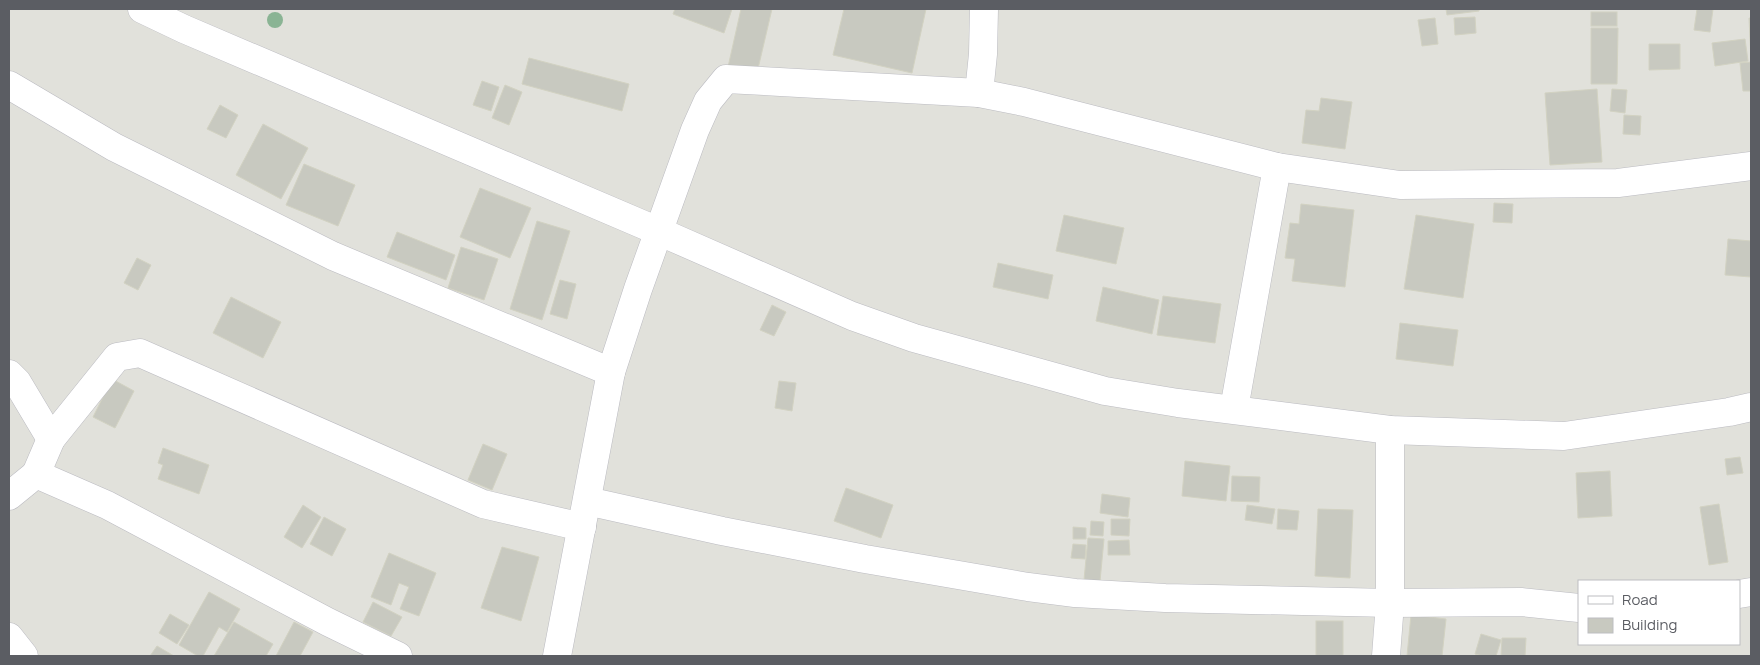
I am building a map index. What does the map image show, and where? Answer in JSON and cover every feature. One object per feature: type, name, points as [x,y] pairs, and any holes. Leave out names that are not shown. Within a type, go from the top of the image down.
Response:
[{"type":"lane","points":[[142,9],[189,19],[658,231],[852,316],[914,338],[1105,390],[1144,398],[1390,430],[1564,436],[1729,412],[1751,407]]},
{"type":"lane","points":[[979,93],[983,54],[984,9]]},
{"type":"lane","points":[[557,656],[611,372],[658,231],[695,130],[708,101],[726,80],[979,93],[1024,102],[1277,167],[1400,185],[1618,183],[1751,166]]},
{"type":"lane","points":[[9,85],[114,147],[332,256],[611,372]]},
{"type":"lane","points":[[1234,409],[1277,167]]},
{"type":"lane","points":[[9,496],[36,474],[51,439],[117,357],[140,353],[483,504],[582,527]]},
{"type":"lane","points":[[9,374],[17,382],[51,439]]},
{"type":"lane","points":[[1386,656],[1390,603],[1390,430]]},
{"type":"lane","points":[[36,474],[107,505],[328,622],[398,656]]},
{"type":"lane","points":[[587,501],[722,531],[865,559],[1028,587],[1075,593],[1165,598],[1390,603],[1521,602],[1578,608]]},
{"type":"lane","points":[[9,637],[24,656]]},
{"type":"shaded area","points":[[9,9],[1751,9],[1751,656],[9,656]]},
{"type":"building","points":[[675,9],[732,9],[724,33],[673,14]]},
{"type":"building","points":[[741,9],[772,9],[757,73],[728,67]]},
{"type":"building","points":[[844,9],[926,9],[912,73],[833,55]]},
{"type":"building","points":[[1446,9],[1479,9],[1479,11],[1447,15]]},
{"type":"building","points":[[1697,9],[1713,9],[1710,32],[1694,30]]},
{"type":"building","points":[[1591,12],[1617,12],[1617,26],[1591,26]]},
{"type":"building","points":[[1475,17],[1476,33],[1455,35],[1454,18]]},
{"type":"building","points":[[1435,18],[1438,44],[1422,46],[1418,20]]},
{"type":"building","points":[[1749,18],[1751,18],[1751,59]]},
{"type":"building","points":[[1591,28],[1618,28],[1617,84],[1591,84]]},
{"type":"building","points":[[1745,39],[1748,61],[1715,66],[1712,43]]},
{"type":"building","points":[[1649,44],[1680,44],[1680,69],[1649,70]]},
{"type":"building","points":[[529,58],[629,84],[622,111],[522,84]]},
{"type":"building","points":[[1751,62],[1751,91],[1743,91],[1740,63]]},
{"type":"building","points":[[482,81],[499,87],[491,111],[473,105]]},
{"type":"building","points":[[505,85],[522,92],[509,125],[492,118]]},
{"type":"building","points":[[1597,89],[1602,162],[1550,165],[1545,93]]},
{"type":"building","points":[[1612,89],[1627,90],[1625,113],[1610,111]]},
{"type":"building","points":[[1321,98],[1352,102],[1345,149],[1302,143],[1306,110],[1319,111]]},
{"type":"building","points":[[220,105],[238,115],[226,138],[207,129]]},
{"type":"building","points":[[1624,115],[1641,116],[1640,135],[1623,134]]},
{"type":"building","points":[[263,124],[308,148],[281,199],[236,175]]},
{"type":"building","points":[[304,164],[355,185],[338,226],[286,205]]},
{"type":"building","points":[[480,188],[531,208],[510,258],[460,237]]},
{"type":"building","points":[[1494,203],[1513,204],[1512,223],[1493,222]]},
{"type":"building","points":[[1301,204],[1354,210],[1345,287],[1292,281],[1295,259],[1285,258],[1290,223],[1299,224]]},
{"type":"building","points":[[1064,215],[1124,228],[1116,264],[1056,251]]},
{"type":"building","points":[[1416,215],[1474,224],[1463,298],[1404,289]]},
{"type":"building","points":[[537,221],[570,231],[542,320],[510,309]]},
{"type":"building","points":[[397,232],[455,255],[446,280],[387,257]]},
{"type":"building","points":[[1728,239],[1751,241],[1751,277],[1725,275]]},
{"type":"building","points":[[461,247],[498,259],[484,300],[448,288]]},
{"type":"building","points":[[137,258],[151,265],[138,290],[124,283]]},
{"type":"building","points":[[998,263],[1053,275],[1048,299],[993,287]]},
{"type":"building","points":[[560,280],[576,284],[567,319],[550,314]]},
{"type":"building","points":[[1103,287],[1159,300],[1152,334],[1096,321]]},
{"type":"building","points":[[1163,296],[1221,304],[1215,343],[1157,335]]},
{"type":"building","points":[[231,297],[281,322],[263,358],[213,333]]},
{"type":"building","points":[[772,305],[786,312],[774,336],[760,330]]},
{"type":"building","points":[[1400,323],[1458,330],[1453,366],[1396,359]]},
{"type":"building","points":[[112,379],[134,391],[115,428],[93,417]]},
{"type":"building","points":[[779,381],[796,383],[792,411],[775,408]]},
{"type":"building","points":[[483,444],[507,454],[492,490],[468,480]]},
{"type":"building","points":[[163,448],[209,465],[199,494],[158,479],[163,465],[158,463]]},
{"type":"building","points":[[1740,457],[1743,473],[1727,475],[1725,459]]},
{"type":"building","points":[[1185,461],[1230,466],[1226,501],[1182,496]]},
{"type":"building","points":[[1610,471],[1612,516],[1578,518],[1576,473]]},
{"type":"building","points":[[1232,476],[1260,477],[1259,502],[1231,501]]},
{"type":"building","points":[[846,488],[893,505],[881,538],[834,521]]},
{"type":"building","points":[[1102,494],[1130,498],[1128,517],[1100,513]]},
{"type":"building","points":[[1719,504],[1728,562],[1709,565],[1700,507]]},
{"type":"building","points":[[303,505],[321,517],[302,548],[284,537]]},
{"type":"building","points":[[1247,505],[1275,509],[1272,524],[1245,520]]},
{"type":"building","points":[[1278,509],[1299,511],[1297,530],[1277,529]]},
{"type":"building","points":[[1318,509],[1353,510],[1350,578],[1315,576]]},
{"type":"building","points":[[324,517],[346,529],[332,556],[310,544]]},
{"type":"building","points":[[1111,519],[1130,519],[1129,536],[1111,535]]},
{"type":"building","points":[[1091,521],[1104,522],[1103,536],[1090,535]]},
{"type":"building","points":[[1073,527],[1086,528],[1086,539],[1073,539]]},
{"type":"building","points":[[1088,538],[1104,539],[1100,581],[1084,580]]},
{"type":"building","points":[[1129,540],[1130,555],[1108,555],[1108,541]]},
{"type":"building","points":[[1073,544],[1086,545],[1085,559],[1071,558]]},
{"type":"building","points":[[502,547],[539,557],[521,621],[481,608]]},
{"type":"building","points":[[389,553],[436,573],[419,616],[400,609],[409,587],[399,583],[391,605],[371,597]]},
{"type":"building","points":[[209,592],[240,609],[227,632],[219,627],[203,656],[198,656],[179,645]]},
{"type":"building","points":[[373,602],[402,617],[391,636],[363,622]]},
{"type":"building","points":[[170,614],[189,625],[177,644],[159,633]]},
{"type":"building","points":[[1411,615],[1446,619],[1442,656],[1407,656]]},
{"type":"building","points":[[1316,621],[1343,621],[1343,656],[1316,656]]},
{"type":"building","points":[[234,622],[273,644],[266,656],[214,656]]},
{"type":"building","points":[[294,622],[313,632],[300,656],[276,656]]},
{"type":"building","points":[[1481,634],[1501,640],[1496,656],[1475,654]]},
{"type":"building","points":[[1502,638],[1526,638],[1525,656],[1501,656]]},
{"type":"building","points":[[157,646],[174,656],[150,656]]}]
